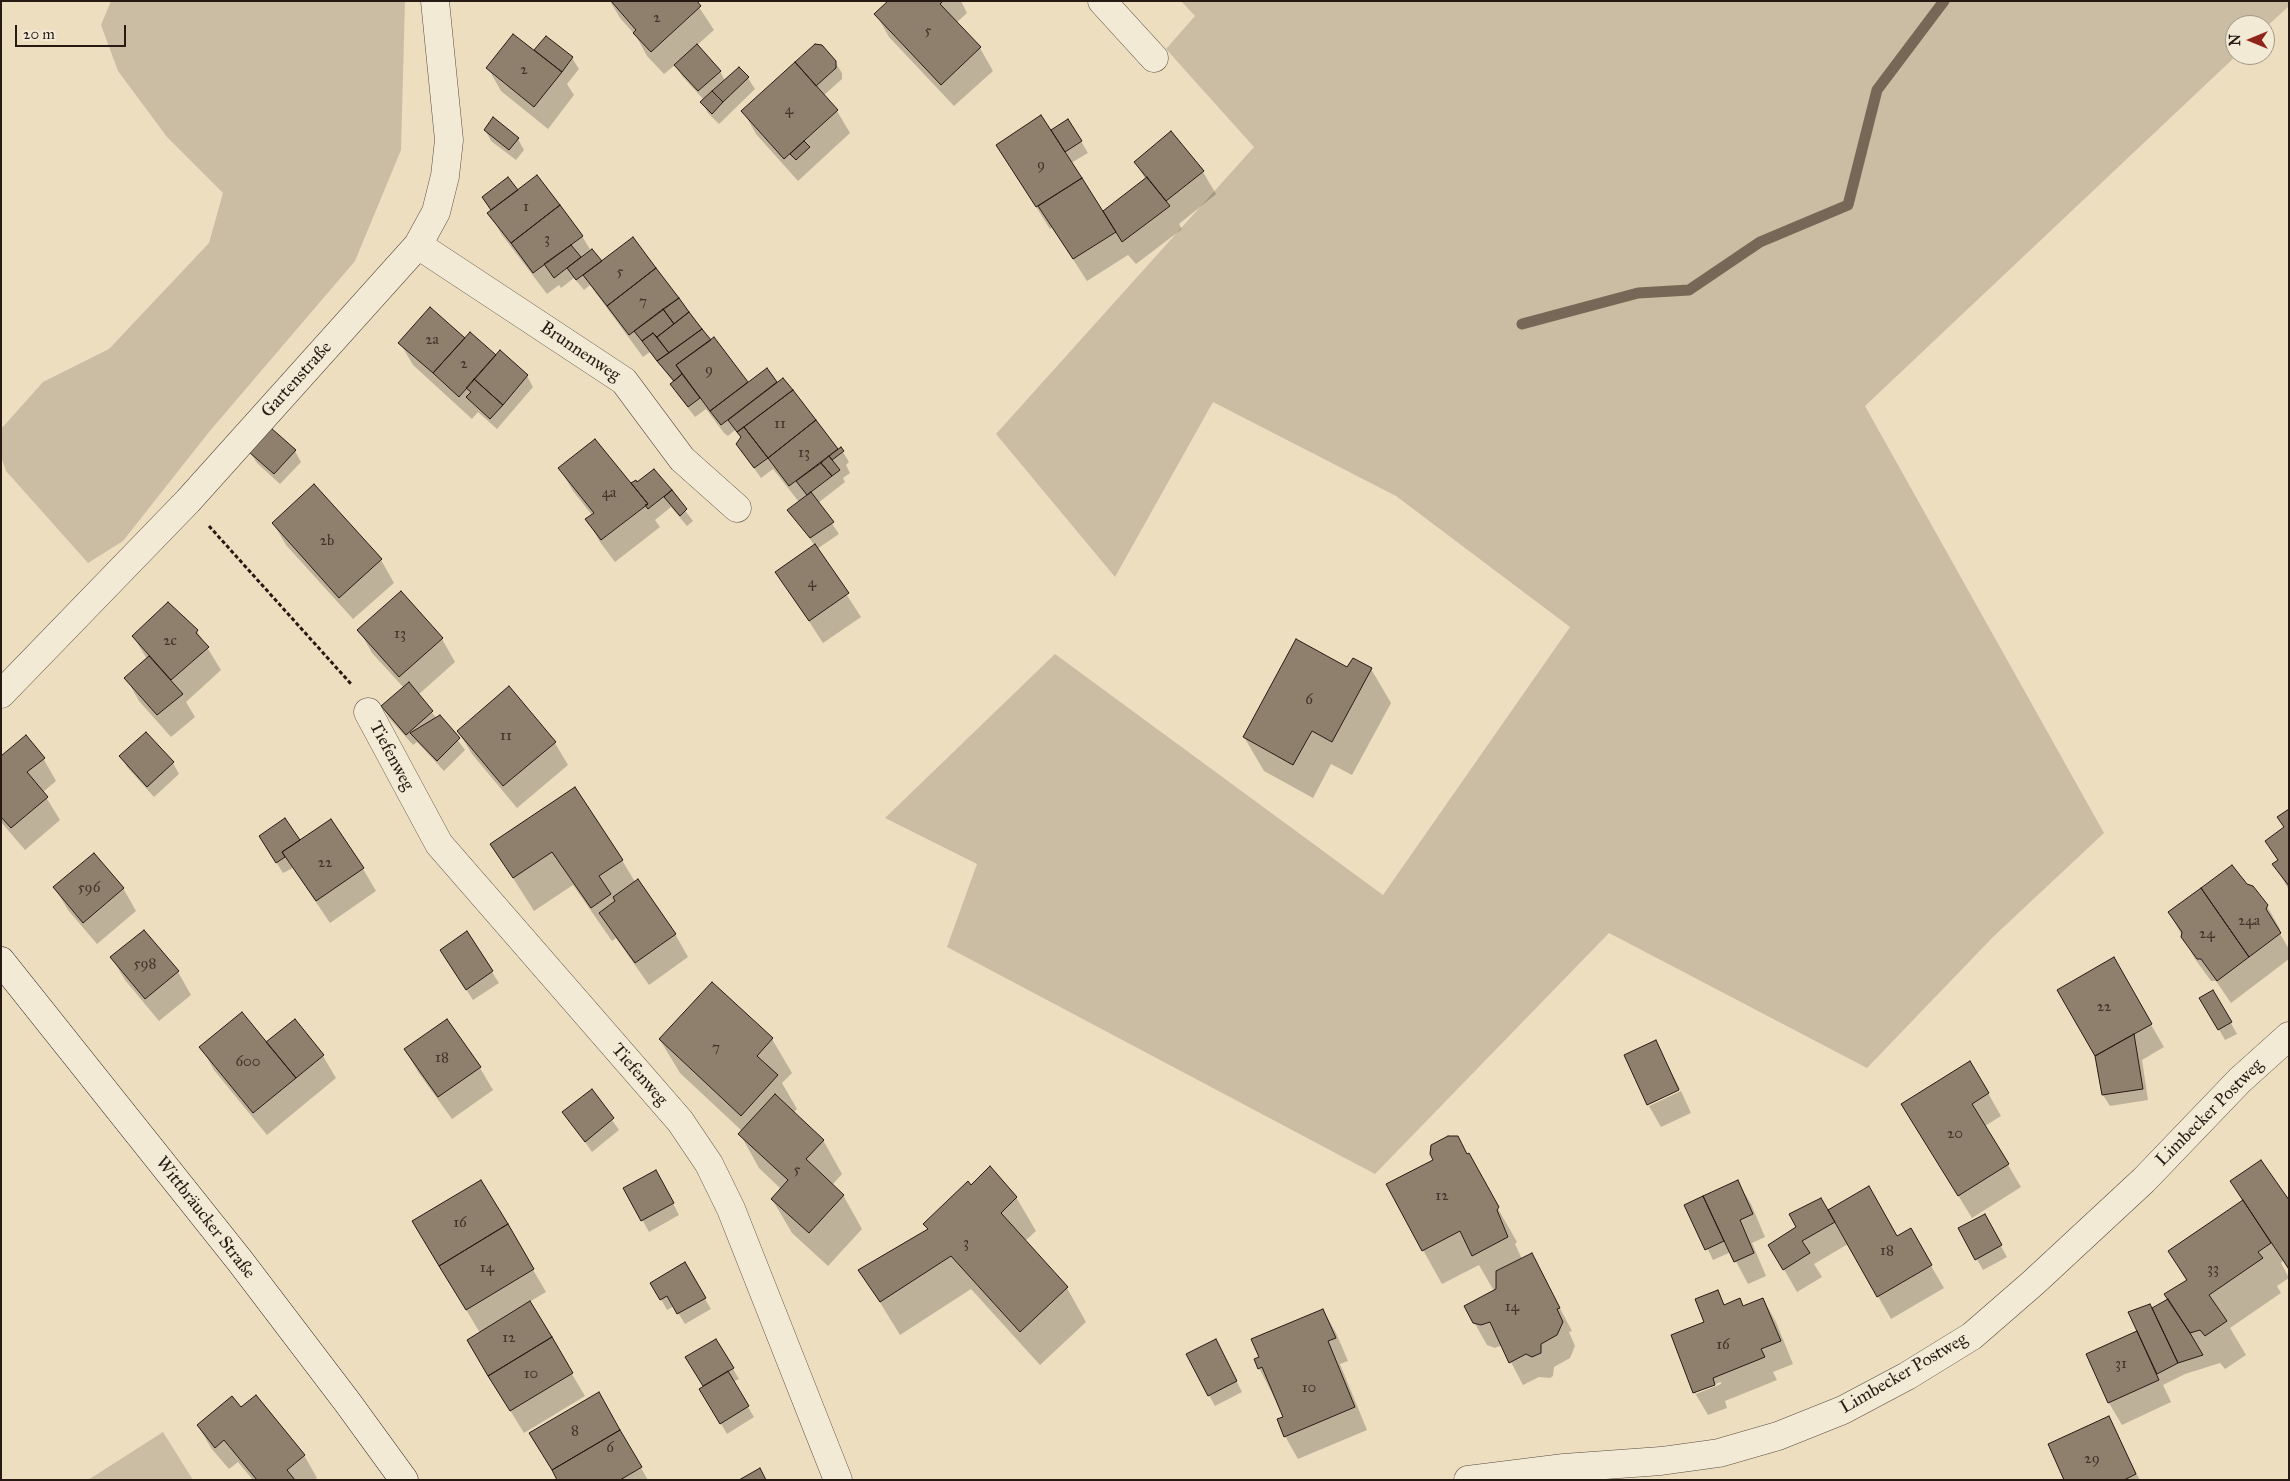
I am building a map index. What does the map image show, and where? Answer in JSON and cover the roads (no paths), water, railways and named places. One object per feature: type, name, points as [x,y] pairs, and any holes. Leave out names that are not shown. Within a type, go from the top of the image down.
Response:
[{"type":"street","name":"Gartenstraße","points":[[1,694],[188,501],[418,245],[436,212],[445,176],[449,140],[435,1]]},
{"type":"street","points":[[1102,1],[1154,58]]},
{"type":"street","name":"Brunnenweg","points":[[418,245],[624,380],[682,459],[737,508]]},
{"type":"street","name":"Tiefenweg","points":[[368,712],[439,844],[680,1122],[709,1164],[731,1209],[838,1480]]},
{"type":"street","name":"Wittbräucker Straße","points":[[1,961],[246,1269],[404,1480]]},
{"type":"street","name":"Limbecker Postweg","points":[[1468,1480],[1564,1468],[1661,1461],[1720,1453],[1778,1436],[1843,1410],[1907,1376],[1972,1336],[2033,1283],[2140,1184],[2240,1080],[2289,1036]]},
{"type":"waterway","points":[[1522,324],[1638,293],[1689,290],[1760,242],[1848,205],[1877,90],[1944,1]]}]
